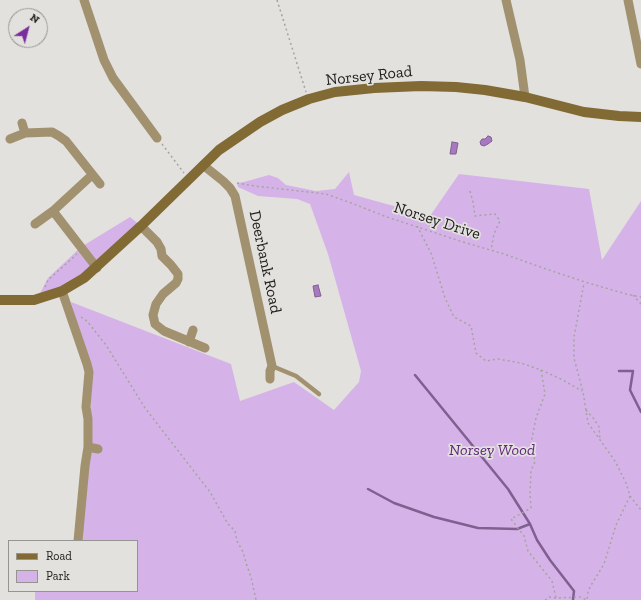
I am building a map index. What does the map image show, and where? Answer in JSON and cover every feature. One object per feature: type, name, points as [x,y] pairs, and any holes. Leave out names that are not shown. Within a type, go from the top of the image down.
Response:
[{"type":"street","points":[[84,0],[104,60],[113,78],[157,138]]},
{"type":"street","points":[[506,0],[520,60],[525,97]]},
{"type":"street","points":[[628,0],[641,64]]},
{"type":"street","name":"Norsey Road","points":[[0,300],[38,299],[62,291],[84,278],[97,268],[219,150],[260,122],[282,110],[309,99],[336,92],[374,88],[421,86],[456,87],[525,97],[584,112],[641,117]]},
{"type":"street","points":[[22,123],[25,134]]},
{"type":"street","points":[[10,139],[25,134],[52,132],[66,141],[100,184]]},
{"type":"street","name":"Deerbank Road","points":[[203,165],[223,181],[235,196],[272,366],[270,371],[270,379]]},
{"type":"street","points":[[36,224],[53,211],[92,175]]},
{"type":"street","points":[[53,211],[97,268]]},
{"type":"street","points":[[141,226],[157,242],[161,249],[162,256],[178,274],[176,283],[163,294],[156,304],[153,315],[155,324],[164,331],[205,348]]},
{"type":"street","points":[[62,291],[89,372],[83,406],[88,419],[88,447],[78,540]]},
{"type":"street","points":[[189,342],[193,330]]},
{"type":"street","points":[[88,447],[98,449]]},
{"type":"lane","points":[[272,366],[296,376],[319,394]]},
{"type":"path","points":[[277,0],[309,99]]},
{"type":"path","points":[[157,138],[189,179]]},
{"type":"path","name":"Norsey Drive","points":[[223,181],[326,194],[387,217],[504,254],[585,282],[641,297]]},
{"type":"path","points":[[470,191],[475,216],[495,214],[500,221],[494,234],[491,250]]},
{"type":"path","points":[[417,226],[432,254],[446,298],[454,317],[470,326],[476,352],[486,361],[498,359],[521,363],[541,370],[563,380],[583,392]]},
{"type":"path","points":[[38,299],[48,280],[82,249]]},
{"type":"path","points":[[585,282],[574,337],[574,358],[583,392],[588,423],[615,461],[626,483],[630,496],[641,510]]},
{"type":"path","points":[[633,296],[641,304]]},
{"type":"path","points":[[70,313],[87,321],[106,345],[145,408],[210,492],[228,524],[235,531],[237,541],[244,552],[256,600]]},
{"type":"path","points":[[541,370],[545,394],[536,418],[531,444],[535,462],[531,470],[531,508],[511,519],[524,536],[528,552],[552,581],[556,598]]},
{"type":"path","points":[[586,410],[594,419],[598,427],[600,440]]},
{"type":"path","points":[[545,600],[548,597],[580,597],[586,600],[590,587],[604,564],[616,525],[630,496]]},
{"type":"green space","name":"Norsey Wood","points":[[349,172],[354,195],[430,216],[459,174],[589,189],[602,260],[641,201],[641,600],[35,600],[35,592],[138,592],[138,540],[82,540],[92,383],[71,302],[231,364],[240,401],[294,382],[334,410],[359,382],[361,371],[328,254],[310,204],[297,199],[258,196],[238,187],[237,183],[269,175],[278,178],[286,185],[316,191],[335,189]]},
{"type":"green space","points":[[130,217],[141,226],[97,268],[37,299],[48,278],[81,247]]},
{"type":"shaded area","points":[[488,136],[491,137],[492,141],[484,146],[481,145],[480,142],[482,139],[485,139]]},
{"type":"shaded area","points":[[452,142],[458,143],[456,154],[450,154]]},
{"type":"shaded area","points":[[318,285],[321,296],[315,297],[313,286]]},
{"type":"waterway","points":[[619,371],[633,371],[630,390],[641,412]]},
{"type":"waterway","points":[[415,375],[508,489],[530,524],[537,540],[550,560],[574,591],[573,600]]},
{"type":"waterway","points":[[368,489],[394,503],[434,517],[478,528],[517,529],[530,524]]}]
